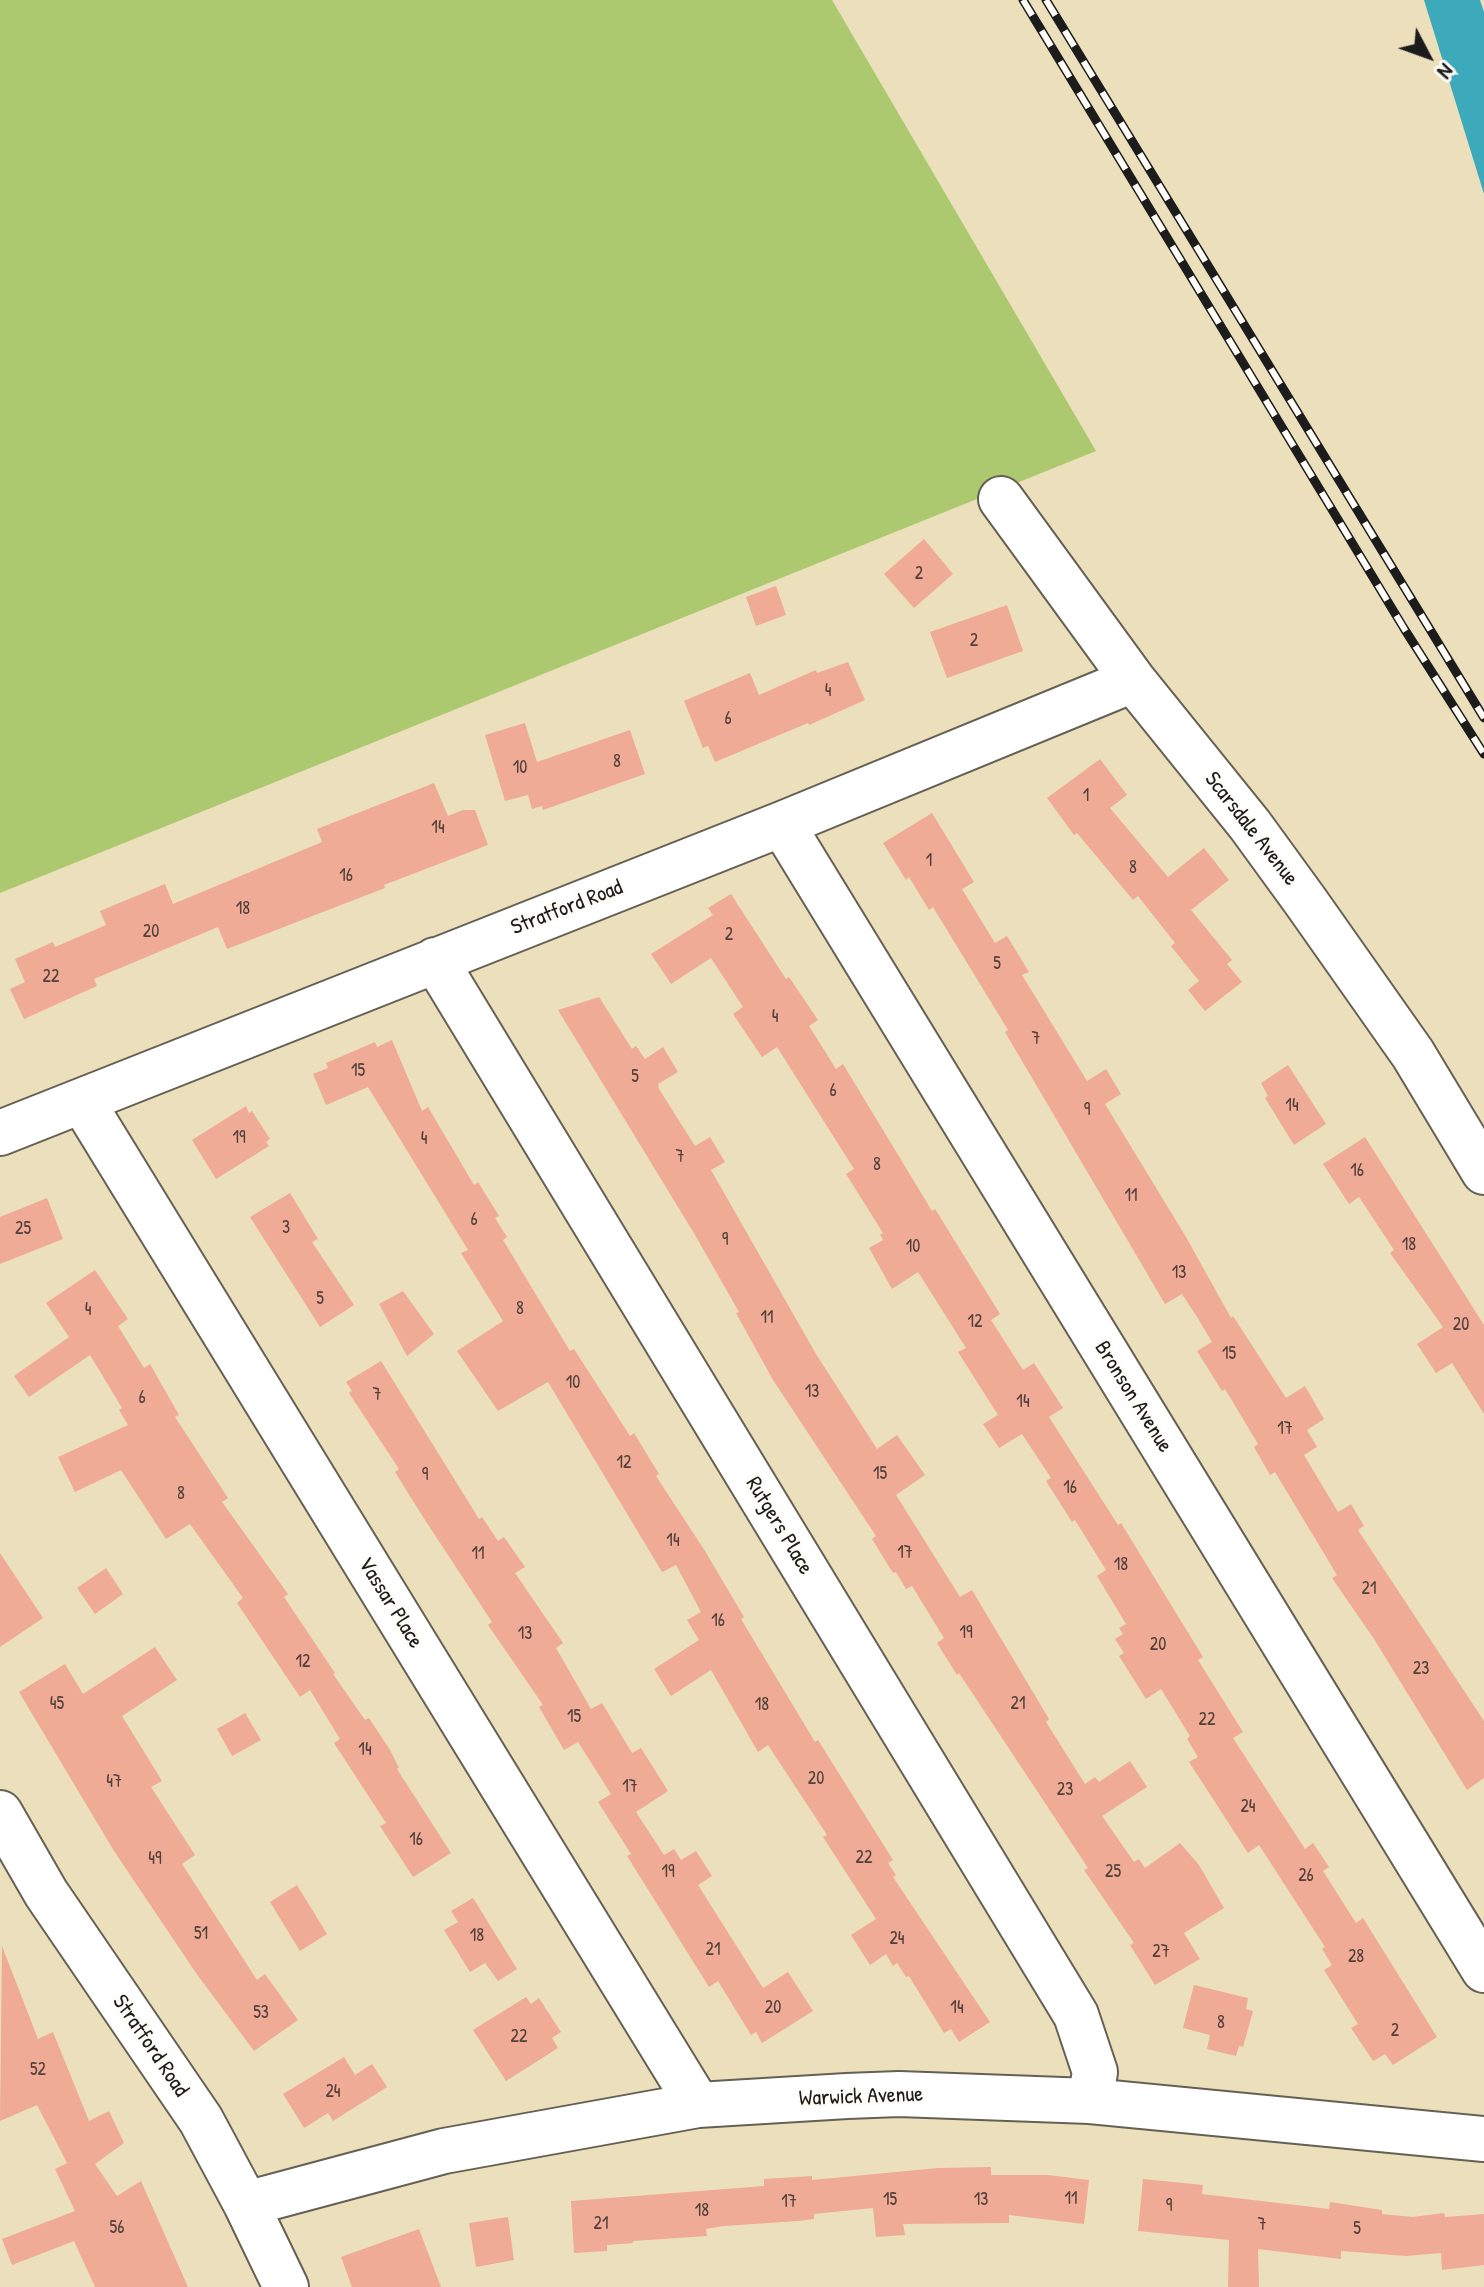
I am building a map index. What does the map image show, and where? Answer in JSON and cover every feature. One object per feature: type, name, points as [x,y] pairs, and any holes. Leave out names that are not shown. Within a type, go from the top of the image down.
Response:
[{"type":"street","name":"Scarsdale Avenue","points":[[1001,499],[1133,680],[1250,825],[1306,902],[1413,1054],[1484,1172]]},
{"type":"street","name":"Stratford Road","points":[[0,1133],[782,824],[1133,680]]},
{"type":"street","name":"Bronson Avenue","points":[[782,824],[1484,1970]]},
{"type":"street","name":"Rutgers Place","points":[[435,960],[1076,2015],[1095,2072],[1090,2101]]},
{"type":"street","name":"Vassar Place","points":[[82,1101],[698,2105]]},
{"type":"street","name":"Stratford Road","points":[[0,1813],[46,1893],[201,2120],[286,2287]]},
{"type":"street","name":"Warwick Avenue","points":[[246,2204],[444,2151],[698,2105],[899,2094],[1090,2101],[1484,2139]]},
{"type":"green space","points":[[0,0],[832,0],[1096,451],[0,893]]},
{"type":"water","points":[[1424,0],[1480,0],[1484,12],[1484,194]]},
{"type":"building","points":[[924,539],[953,574],[914,608],[884,574]]},
{"type":"building","points":[[776,586],[786,615],[756,626],[746,597]]},
{"type":"building","points":[[1007,605],[1023,651],[947,678],[930,632]]},
{"type":"building","points":[[848,662],[865,700],[715,762],[708,746],[703,748],[684,701],[750,673],[759,695],[816,670],[817,673]]},
{"type":"building","points":[[525,723],[537,762],[630,730],[645,774],[543,810],[542,806],[532,809],[528,795],[505,801],[485,735]]},
{"type":"building","points":[[1100,759],[1127,795],[1110,808],[1168,877],[1204,848],[1229,880],[1191,910],[1232,960],[1227,964],[1242,982],[1205,1011],[1188,990],[1199,981],[1171,946],[1175,943],[1138,896],[1133,900],[1077,833],[1074,835],[1047,798]]},
{"type":"building","points":[[434,783],[448,816],[463,810],[475,810],[488,845],[227,949],[218,927],[94,979],[97,986],[24,1019],[10,989],[25,982],[15,959],[53,942],[55,947],[106,925],[100,911],[165,884],[173,904],[322,842],[317,829]]},
{"type":"building","points":[[932,813],[974,882],[962,889],[995,943],[1007,936],[1029,972],[1022,975],[1087,1081],[1106,1069],[1121,1094],[1105,1104],[1231,1318],[1233,1316],[1286,1398],[1305,1386],[1324,1419],[1307,1430],[1317,1447],[1304,1455],[1338,1512],[1351,1504],[1364,1526],[1358,1530],[1484,1721],[1484,1778],[1467,1790],[1374,1639],[1332,1578],[1337,1575],[1275,1472],[1270,1475],[1254,1447],[1258,1444],[1225,1389],[1222,1391],[1197,1351],[1212,1342],[1197,1317],[1182,1294],[1165,1304],[1005,1032],[1008,1030],[933,907],[929,910],[883,843]]},
{"type":"building","points":[[731,894],[786,979],[789,977],[818,1020],[809,1026],[836,1069],[843,1064],[932,1211],[935,1209],[1000,1314],[991,1320],[1023,1370],[1034,1363],[1063,1408],[1049,1417],[1118,1525],[1121,1523],[1203,1657],[1198,1660],[1243,1732],[1233,1738],[1305,1849],[1313,1843],[1329,1867],[1323,1871],[1356,1923],[1363,1918],[1437,2037],[1393,2065],[1385,2054],[1373,2061],[1351,2028],[1358,2024],[1324,1970],[1332,1965],[1322,1949],[1325,1947],[1259,1845],[1248,1853],[1189,1762],[1198,1757],[1187,1739],[1190,1736],[1161,1689],[1146,1699],[1119,1656],[1124,1653],[1115,1639],[1123,1634],[1119,1628],[1126,1624],[1097,1576],[1106,1570],[1046,1481],[1051,1478],[1022,1434],[999,1448],[983,1424],[998,1415],[958,1352],[966,1348],[918,1272],[892,1289],[869,1248],[883,1240],[880,1235],[883,1233],[846,1174],[854,1169],[777,1047],[762,1057],[733,1014],[743,1007],[711,958],[671,984],[651,954],[713,915],[708,908]]},
{"type":"building","points":[[599,997],[632,1049],[636,1046],[645,1059],[663,1047],[678,1072],[658,1084],[659,1089],[695,1146],[710,1137],[725,1162],[711,1170],[816,1354],[877,1449],[897,1435],[925,1475],[896,1495],[960,1597],[972,1590],[1049,1719],[1046,1722],[1085,1784],[1095,1777],[1099,1782],[1130,1761],[1147,1787],[1102,1816],[1134,1862],[1139,1859],[1145,1868],[1180,1843],[1199,1865],[1224,1908],[1184,1933],[1200,1959],[1155,1985],[1130,1945],[1134,1943],[1084,1870],[1088,1868],[937,1643],[944,1638],[912,1586],[906,1589],[896,1572],[893,1573],[872,1539],[876,1536],[773,1380],[695,1235],[558,1010]]},
{"type":"building","points":[[392,1040],[422,1111],[428,1107],[474,1185],[478,1182],[499,1216],[495,1218],[507,1237],[503,1240],[570,1351],[574,1349],[630,1436],[634,1433],[659,1474],[656,1476],[705,1551],[744,1617],[741,1619],[815,1742],[818,1740],[893,1860],[888,1863],[896,1875],[893,1877],[990,2022],[959,2042],[951,2029],[944,2033],[909,1976],[906,1977],[897,1963],[893,1966],[886,1954],[870,1965],[851,1935],[876,1919],[823,1837],[827,1835],[768,1745],[758,1752],[711,1670],[671,1696],[654,1669],[699,1640],[687,1620],[701,1612],[676,1565],[662,1572],[548,1382],[498,1411],[457,1351],[503,1321],[461,1253],[468,1250],[368,1087],[326,1105],[313,1074],[328,1068],[326,1063],[375,1042],[377,1047]]},
{"type":"building","points":[[1288,1065],[1326,1124],[1294,1145],[1265,1098],[1268,1096],[1261,1083]]},
{"type":"building","points":[[246,1106],[270,1139],[266,1142],[269,1146],[216,1179],[192,1140]]},
{"type":"building","points":[[1365,1137],[1484,1325],[1484,1414],[1452,1363],[1436,1373],[1417,1344],[1443,1327],[1390,1253],[1394,1250],[1359,1197],[1349,1204],[1323,1164]]},
{"type":"building","points":[[290,1193],[318,1239],[312,1242],[354,1305],[320,1327],[250,1217]]},
{"type":"building","points":[[47,1198],[63,1239],[0,1264],[0,1217]]},
{"type":"building","points":[[95,1270],[128,1319],[118,1326],[144,1368],[150,1364],[179,1415],[175,1417],[228,1498],[222,1502],[288,1594],[284,1597],[333,1674],[390,1750],[397,1769],[451,1853],[413,1877],[380,1826],[386,1823],[334,1743],[340,1739],[310,1690],[300,1697],[237,1603],[243,1598],[190,1524],[166,1539],[121,1470],[75,1492],[58,1457],[128,1425],[119,1410],[122,1408],[90,1355],[29,1397],[14,1376],[69,1337],[46,1303]]},
{"type":"building","points":[[403,1291],[434,1334],[407,1356],[379,1304]]},
{"type":"building","points":[[381,1361],[479,1519],[482,1517],[498,1541],[504,1537],[525,1567],[515,1573],[563,1643],[556,1648],[591,1709],[602,1703],[632,1753],[641,1748],[668,1791],[636,1812],[664,1855],[674,1849],[681,1860],[696,1851],[712,1876],[698,1885],[763,1988],[788,1972],[813,2011],[762,2043],[756,2032],[751,2035],[718,1981],[709,1987],[627,1856],[631,1854],[598,1802],[611,1794],[578,1742],[564,1750],[539,1707],[543,1705],[488,1625],[492,1622],[423,1517],[395,1472],[399,1469],[349,1393],[352,1391],[346,1382]]},
{"type":"building","points":[[0,1553],[43,1618],[0,1647]]},
{"type":"building","points":[[106,1568],[123,1594],[95,1614],[77,1588]]},
{"type":"building","points":[[155,1647],[177,1680],[122,1716],[162,1781],[151,1787],[195,1855],[182,1864],[257,1980],[265,1974],[298,2020],[254,2051],[196,1973],[114,1851],[19,1692],[65,1664],[83,1694]]},
{"type":"building","points":[[245,1713],[261,1740],[232,1756],[217,1729]]},
{"type":"building","points":[[297,1885],[327,1934],[300,1951],[270,1902]]},
{"type":"building","points":[[473,1898],[517,1969],[498,1981],[485,1963],[470,1972],[444,1930],[458,1922],[451,1911]]},
{"type":"building","points":[[2,1946],[38,2039],[53,2032],[89,2121],[109,2111],[124,2143],[95,2164],[117,2196],[141,2181],[188,2287],[95,2287],[74,2241],[12,2265],[2,2239],[75,2211],[55,2169],[67,2163],[37,2105],[0,2121]]},
{"type":"building","points":[[1194,1985],[1248,1998],[1246,2009],[1253,2011],[1243,2047],[1239,2046],[1236,2056],[1207,2049],[1210,2035],[1183,2028]]},
{"type":"building","points":[[526,1997],[531,2004],[539,1998],[561,2032],[552,2038],[558,2048],[506,2081],[473,2030]]},
{"type":"building","points":[[344,2057],[355,2075],[372,2064],[387,2087],[333,2121],[328,2113],[304,2128],[283,2094]]},
{"type":"building","points":[[991,2167],[991,2175],[1048,2175],[1089,2180],[1084,2224],[1009,2215],[1009,2223],[903,2224],[905,2235],[876,2237],[873,2208],[814,2214],[814,2219],[798,2221],[724,2226],[706,2229],[707,2236],[633,2241],[607,2245],[607,2251],[574,2253],[571,2201],[764,2186],[764,2179],[812,2176],[812,2180],[938,2168]]},
{"type":"building","points":[[1143,2179],[1203,2185],[1202,2194],[1329,2209],[1330,2202],[1382,2210],[1382,2214],[1413,2217],[1444,2213],[1445,2217],[1484,2214],[1484,2265],[1442,2270],[1441,2253],[1406,2256],[1341,2251],[1341,2259],[1258,2249],[1259,2287],[1228,2287],[1229,2240],[1138,2231]]},
{"type":"building","points":[[508,2217],[514,2260],[476,2267],[469,2223]]},
{"type":"building","points":[[419,2229],[441,2287],[352,2287],[341,2257]]},
{"type":"railway","points":[[1023,0],[1405,630],[1484,754]]},
{"type":"railway","points":[[1046,0],[1484,718]]}]
